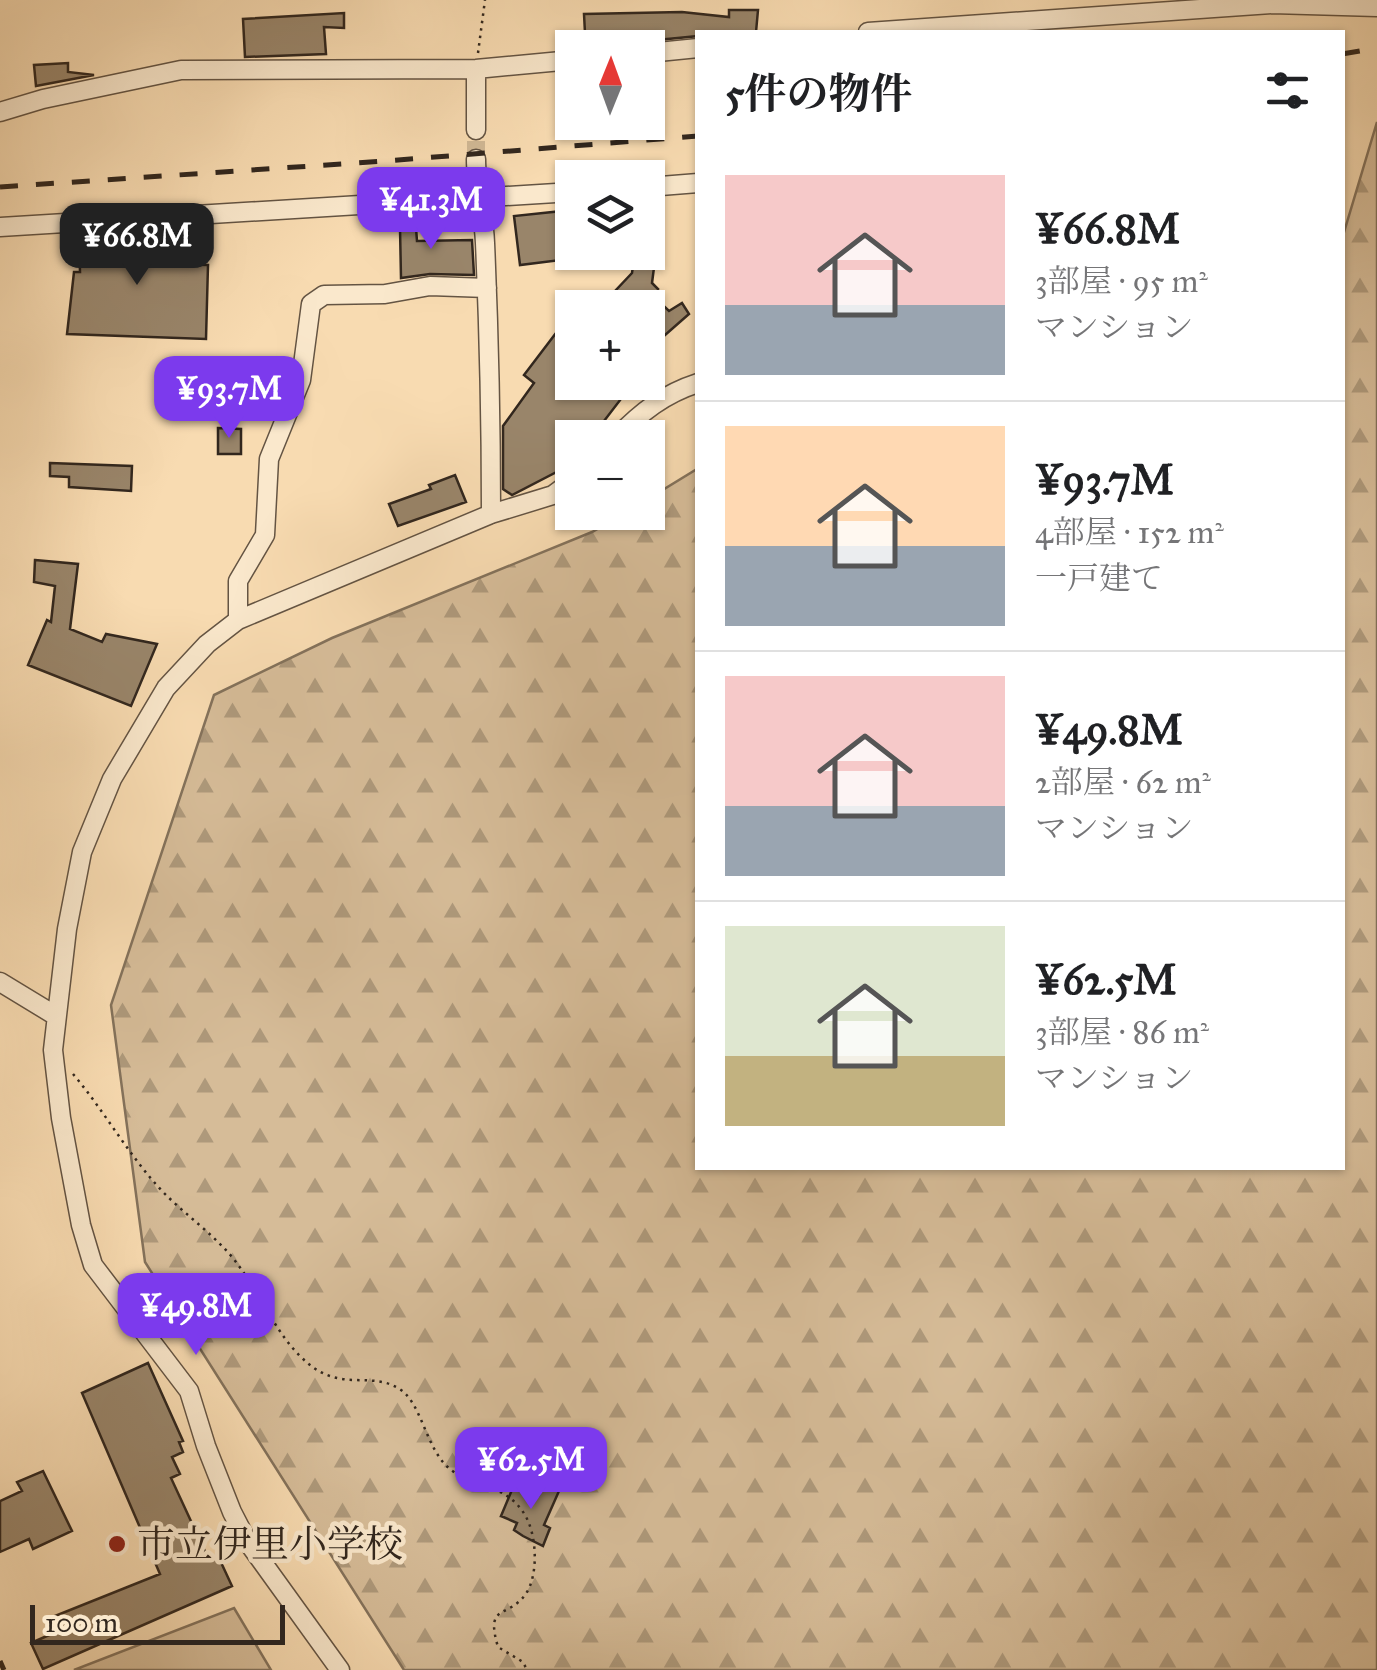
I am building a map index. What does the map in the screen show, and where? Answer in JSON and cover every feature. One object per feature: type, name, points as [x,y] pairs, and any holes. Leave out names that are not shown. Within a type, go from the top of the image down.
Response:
[{"type":"street","points":[[929,30],[1142,23],[1173,6],[1377,7]]},
{"type":"street","points":[[665,51],[695,48]]},
{"type":"street","points":[[0,112],[181,70],[476,69],[555,62]]},
{"type":"street","points":[[476,69],[476,130]]},
{"type":"street","points":[[476,159],[478,200],[484,217],[491,514]]},
{"type":"street","points":[[665,186],[695,183]]},
{"type":"street","points":[[0,227],[555,193]]},
{"type":"street","points":[[238,620],[238,581],[266,535],[269,459],[300,380],[311,304],[324,295],[386,294],[430,286],[487,288]]},
{"type":"street","points":[[634,420],[668,393],[695,384]]},
{"type":"street","points":[[340,1670],[247,1541],[206,1446],[189,1391],[92,1265],[64,1136],[53,1050],[67,928],[82,852],[112,780],[166,688],[207,644],[238,620],[491,514],[555,494]]},
{"type":"street","points":[[0,982],[56,1016]]},
{"type":"path","points":[[476,69],[484,0]]},
{"type":"path","points":[[53,1050],[164,1192],[234,1260],[298,1355],[339,1381],[398,1388],[411,1402],[432,1452],[451,1471],[501,1491],[526,1516],[534,1572],[524,1596],[506,1607],[493,1622],[493,1628],[498,1647],[524,1662],[527,1670]]},
{"type":"green space","points":[[1377,122],[1377,1670],[404,1670],[145,1262],[111,1005],[214,695],[332,638],[595,530],[665,530],[665,489],[695,470],[695,1170],[1345,1170],[1345,229]]},
{"type":"green space","points":[[234,1608],[271,1670],[74,1670]]},
{"type":"building","points":[[729,10],[758,10],[756,30],[695,30],[695,36],[665,39],[665,30],[585,30],[584,14],[682,12],[729,17]]},
{"type":"building","points":[[344,13],[344,28],[324,27],[326,54],[245,57],[243,19]]},
{"type":"building","points":[[68,63],[68,72],[94,75],[36,86],[34,65]]},
{"type":"building","points":[[555,212],[555,261],[520,265],[514,216]]},
{"type":"building","points":[[415,214],[417,241],[472,240],[474,275],[401,278],[400,228],[392,228],[391,216]]},
{"type":"building","points":[[172,229],[174,264],[208,265],[206,339],[67,334],[74,272],[80,272],[79,235]]},
{"type":"building","points":[[654,270],[652,283],[658,289],[616,290],[632,273]]},
{"type":"building","points":[[682,303],[689,314],[665,335],[665,307],[669,311]]},
{"type":"building","points":[[555,334],[555,400],[620,400],[605,420],[555,420],[555,473],[512,495],[503,489],[503,426],[534,383],[524,375]]},
{"type":"building","points":[[218,428],[241,429],[241,454],[218,454]]},
{"type":"building","points":[[50,463],[132,466],[131,491],[69,487],[69,477],[50,476]]},
{"type":"building","points":[[455,475],[466,502],[398,526],[389,504],[431,489],[429,485]]},
{"type":"building","points":[[35,560],[78,564],[70,629],[102,642],[106,634],[157,644],[131,706],[28,665],[47,620],[51,622],[55,586],[34,582]]},
{"type":"building","points":[[148,1363],[183,1441],[179,1442],[183,1452],[172,1457],[180,1474],[171,1478],[209,1560],[218,1556],[232,1586],[43,1669],[31,1643],[56,1632],[50,1618],[160,1574],[82,1393]]},
{"type":"building","points":[[43,1471],[72,1531],[33,1549],[29,1539],[0,1552],[0,1501],[22,1491],[17,1482]]},
{"type":"building","points":[[514,1485],[539,1495],[544,1485],[559,1491],[544,1525],[550,1528],[543,1546],[514,1530],[517,1523],[501,1516]]},
{"type":"tunnel","points":[[476,130],[476,159]]},
{"type":"railway","points":[[1345,53],[1377,48]]},
{"type":"railway","points":[[0,187],[695,136]]},
{"type":"railway","points":[[0,1661],[4,1670]]},
{"type":"place","name":"市立伊里小学校","points":[[117,1544]]}]
